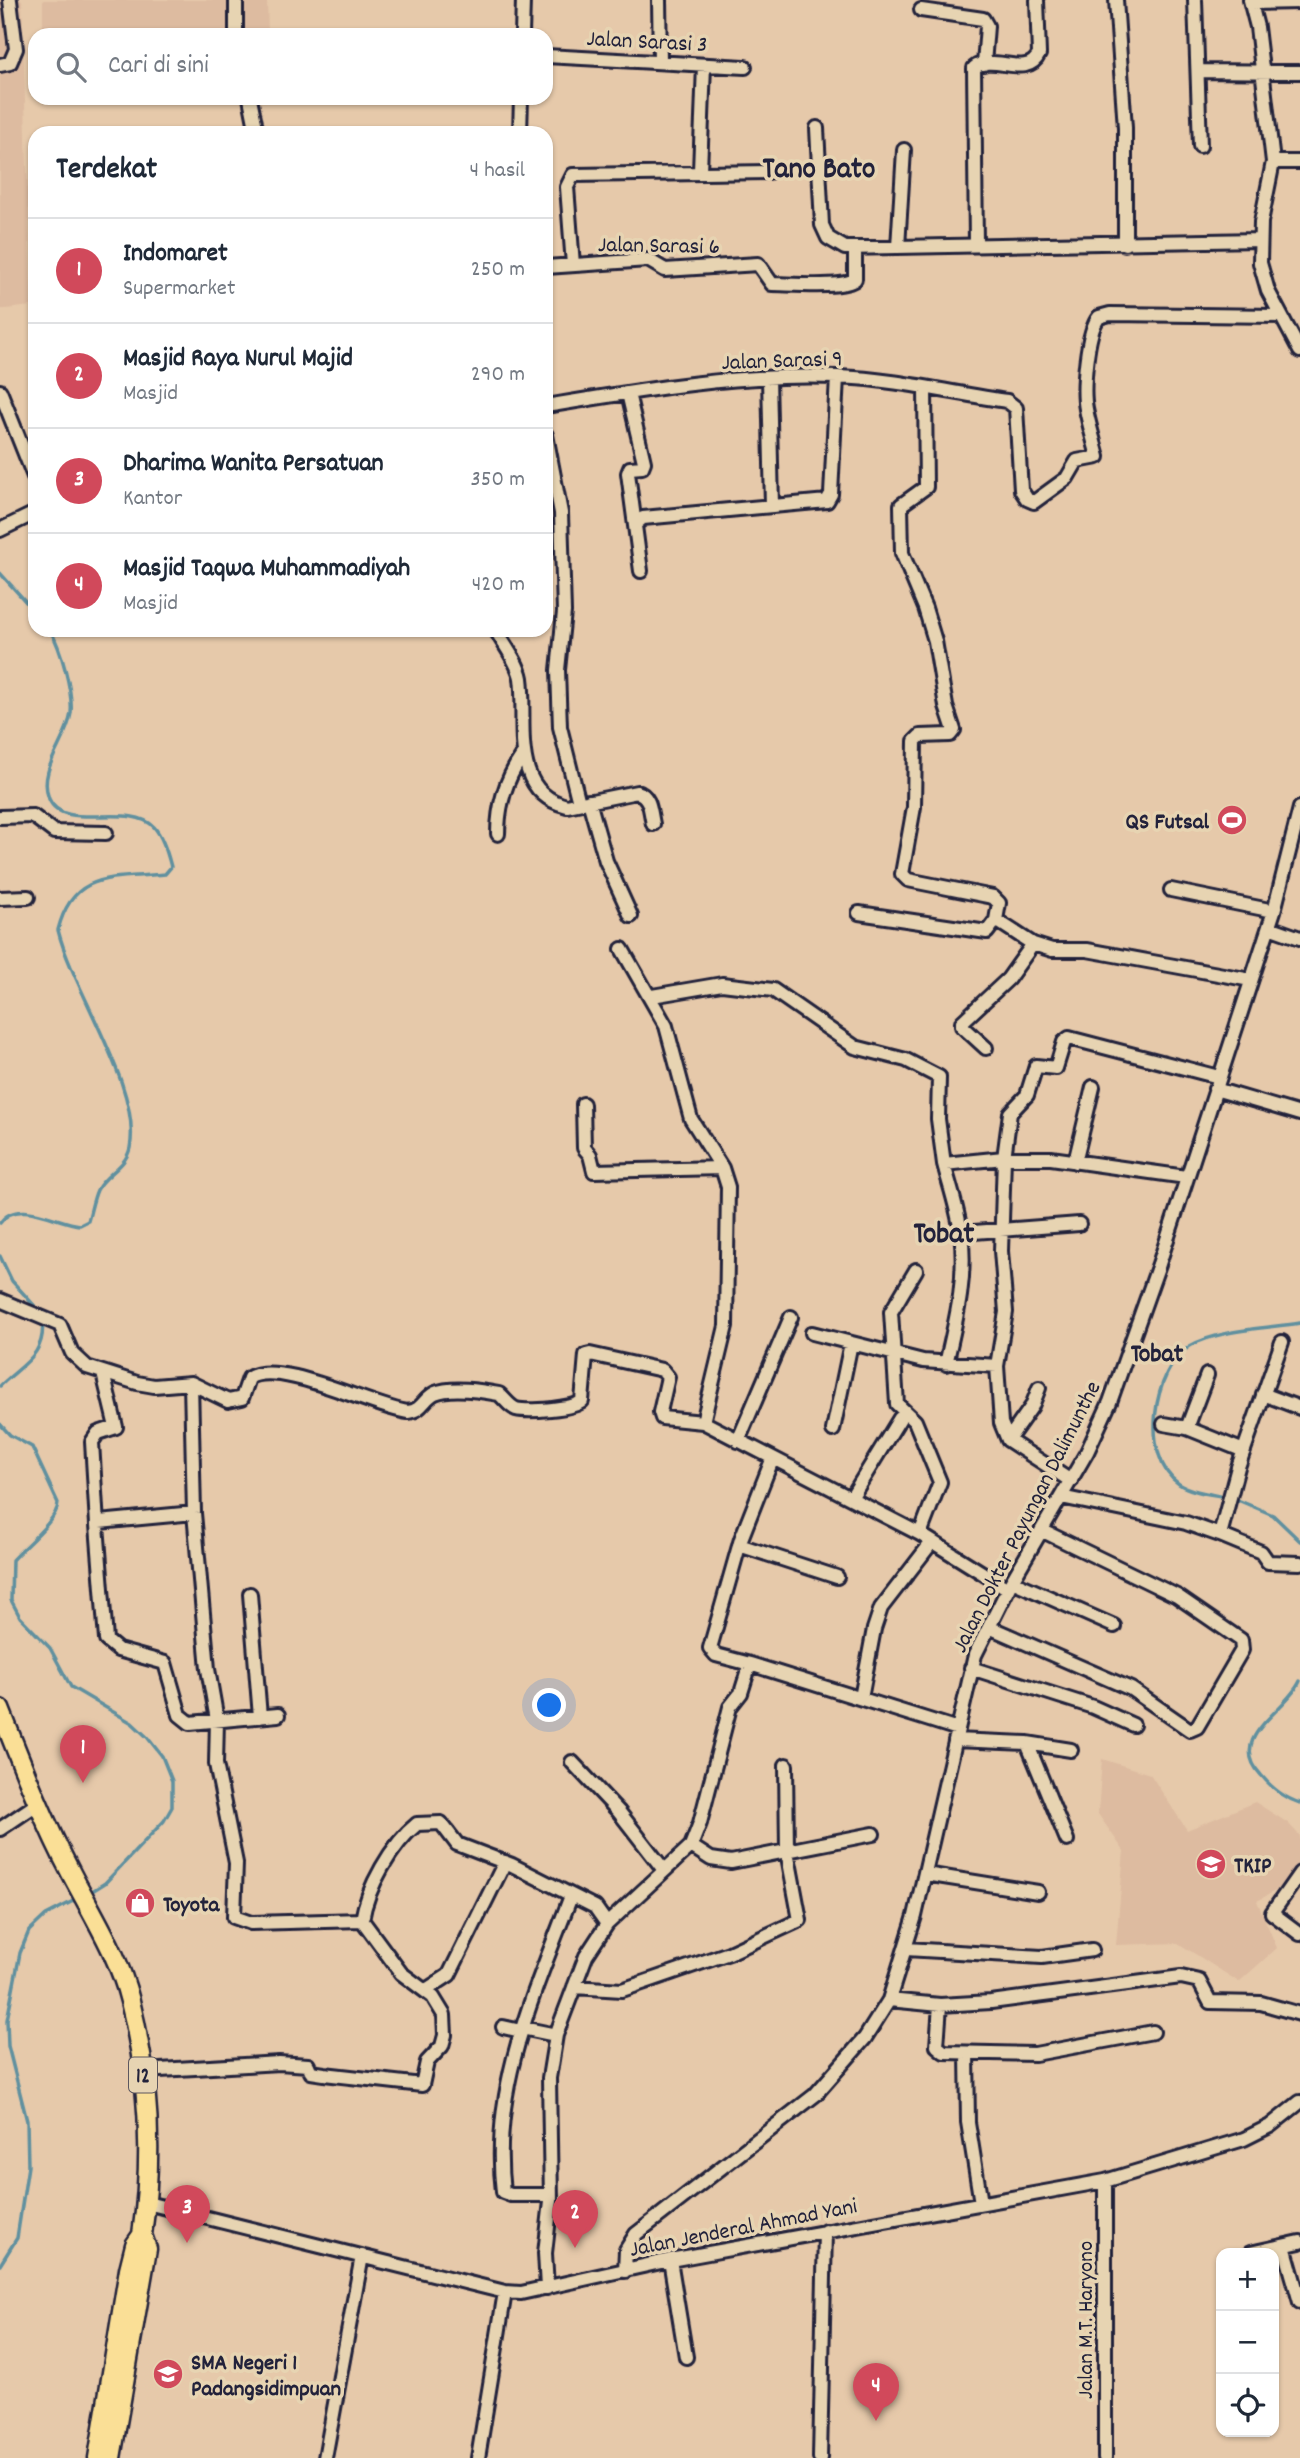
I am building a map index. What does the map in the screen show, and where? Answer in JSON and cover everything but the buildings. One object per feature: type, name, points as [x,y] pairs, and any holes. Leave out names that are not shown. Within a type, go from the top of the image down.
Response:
[{"type":"highway","name":"12","points":[[0,1709],[37,1804],[72,1876],[100,1922],[130,2001],[143,2071],[148,2138],[142,2235],[147,2249],[111,2458]]},
{"type":"highway","name":"12","points":[[98,2458],[129,2269],[135,2245],[142,2235]]},
{"type":"street","points":[[0,65],[10,62],[16,49],[10,0]]},
{"type":"street","points":[[236,0],[236,28]]},
{"type":"street","points":[[522,28],[523,0]]},
{"type":"street","points":[[659,0],[660,62]]},
{"type":"street","points":[[976,243],[974,68],[984,64],[1028,65],[1036,61],[1039,54],[1037,0]]},
{"type":"street","points":[[1116,0],[1125,128],[1125,244]]},
{"type":"street","points":[[1195,0],[1200,146]]},
{"type":"street","points":[[1300,2],[1250,1],[1273,162],[1259,240],[1264,278],[1300,351]]},
{"type":"street","points":[[921,10],[984,20],[988,26],[984,64]]},
{"type":"street","name":"Jalan Sarasi 3","points":[[553,56],[745,67]]},
{"type":"street","points":[[700,171],[704,65]]},
{"type":"street","points":[[1198,71],[1300,72]]},
{"type":"street","points":[[251,105],[256,126]]},
{"type":"street","points":[[520,126],[521,105]]},
{"type":"street","points":[[817,128],[822,225],[828,238],[836,244],[855,249],[976,243],[1125,244],[1259,240]]},
{"type":"street","points":[[898,247],[904,150]]},
{"type":"street","points":[[1273,162],[1300,162]]},
{"type":"street","points":[[573,265],[567,187],[570,177],[700,171],[769,172]]},
{"type":"street","name":"Jalan Sarasi 6","points":[[553,266],[648,260],[667,270],[758,264],[772,284],[834,284],[849,283],[855,279],[855,249]]},
{"type":"street","name":"Jalan Sarasi 9","points":[[553,406],[628,393],[769,378],[837,377],[1007,401],[1016,408],[1021,490],[1027,499],[1034,502],[1067,478],[1077,461],[1098,457],[1086,408],[1085,390],[1092,329],[1099,317],[1110,314],[1281,316]]},
{"type":"street","points":[[637,523],[643,518],[827,501],[830,498],[837,377]]},
{"type":"street","points":[[769,378],[772,506]]},
{"type":"street","points":[[859,913],[987,932],[996,920],[999,903],[993,897],[908,880],[902,874],[914,807],[915,741],[920,736],[950,735],[954,730],[946,706],[934,641],[902,553],[901,505],[926,487],[925,388]]},
{"type":"street","points":[[0,391],[28,458]]},
{"type":"street","points":[[628,393],[644,462],[642,467],[630,468],[628,473],[637,523],[641,570]]},
{"type":"street","points":[[553,498],[564,612],[558,670],[559,713],[584,802],[631,916]]},
{"type":"street","points":[[0,530],[28,521]]},
{"type":"street","points":[[500,637],[517,665],[521,679],[523,756],[539,790],[559,804],[637,792],[648,800],[653,824]]},
{"type":"street","points":[[498,834],[498,816],[504,793],[523,756]]},
{"type":"street","name":"Jalan Dokter Payungan Dalimunthe","points":[[625,2270],[626,2250],[636,2234],[815,2095],[870,2032],[888,2000],[906,1949],[925,1874],[971,1668],[1010,1585],[1071,1481],[1110,1402],[1159,1264],[1269,927],[1300,808]]},
{"type":"street","points":[[0,817],[33,816],[54,832],[63,834],[106,833]]},
{"type":"street","points":[[1171,890],[1274,911]]},
{"type":"street","points":[[0,898],[28,897]]},
{"type":"street","points":[[996,920],[1033,943],[1052,950],[1113,954],[1251,980]]},
{"type":"street","points":[[1269,927],[1300,938]]},
{"type":"street","points":[[986,1048],[962,1026],[962,1022],[1008,979],[1033,943]]},
{"type":"street","points":[[622,949],[652,996],[666,1026],[691,1119],[722,1168],[728,1187],[730,1211],[726,1326],[702,1422]]},
{"type":"street","points":[[652,996],[722,984],[773,990],[855,1047],[906,1060],[939,1077],[938,1119],[944,1164],[961,1233],[962,1291],[946,1364]]},
{"type":"street","points":[[1071,1481],[1008,1440],[1001,1423],[997,1366],[1006,1312],[1002,1232],[1004,1158],[1012,1109],[1027,1095],[1036,1066],[1054,1068],[1058,1065],[1066,1039],[1217,1083],[1300,1114]]},
{"type":"street","points":[[1075,1161],[1093,1087]]},
{"type":"street","points":[[583,1104],[584,1147],[590,1155],[594,1171],[722,1168]]},
{"type":"street","points":[[944,1164],[1004,1158],[1075,1161],[1186,1177]]},
{"type":"street","points":[[961,1233],[1002,1232],[1079,1224]]},
{"type":"street","points":[[916,1270],[891,1312],[897,1404],[915,1421],[940,1482],[920,1534]]},
{"type":"street","points":[[0,1300],[26,1308],[60,1325],[79,1363],[103,1373],[155,1386],[191,1383],[228,1401],[242,1398],[249,1378],[255,1374],[316,1381],[408,1412],[418,1411],[437,1392],[447,1391],[499,1394],[520,1409],[575,1407],[582,1401],[583,1364],[586,1355],[662,1370],[668,1377],[660,1412],[662,1418],[702,1422],[920,1534],[1010,1585],[1114,1626]]},
{"type":"street","points":[[738,1441],[791,1317]]},
{"type":"street","points":[[813,1334],[946,1364],[997,1366]]},
{"type":"street","points":[[1220,1535],[1232,1487],[1282,1342]]},
{"type":"street","points":[[833,1430],[851,1343]]},
{"type":"street","points":[[103,1373],[116,1427],[98,1433],[92,1442],[106,1640],[118,1650],[165,1663],[185,1720],[197,1724],[278,1715]]},
{"type":"street","points":[[1187,1428],[1207,1375]]},
{"type":"street","points":[[191,1383],[194,1513],[208,1669],[217,1720],[216,1764],[236,1863],[234,1917],[251,1923],[362,1920]]},
{"type":"street","points":[[1008,1440],[1032,1406],[1038,1388]]},
{"type":"street","points":[[1264,1394],[1300,1408]]},
{"type":"street","points":[[851,1498],[900,1418]]},
{"type":"street","points":[[1164,1424],[1187,1428],[1244,1451]]},
{"type":"street","points":[[772,1460],[739,1545],[712,1632],[710,1648],[716,1655],[861,1698],[956,1735],[1071,1750]]},
{"type":"street","points":[[1061,1497],[1186,1523],[1261,1552],[1268,1562],[1300,1563]]},
{"type":"street","points":[[97,1525],[99,1522],[194,1513]]},
{"type":"street","points":[[989,1626],[1131,1689],[1191,1730],[1197,1727],[1242,1650],[1241,1640],[1177,1596],[1043,1531]]},
{"type":"street","points":[[861,1698],[874,1629],[881,1608],[932,1542]]},
{"type":"street","points":[[739,1545],[837,1577]]},
{"type":"street","points":[[250,1594],[260,1717]]},
{"type":"street","points":[[547,2288],[545,2253],[551,2195],[548,2078],[556,2035],[586,1956],[607,1924],[691,1846],[700,1823],[730,1707],[741,1693],[750,1664]]},
{"type":"street","points":[[971,1668],[1093,1707],[1133,1726]]},
{"type":"street","points":[[1027,1743],[1068,1840]]},
{"type":"street","points":[[572,1762],[619,1812],[664,1870]]},
{"type":"street","points":[[574,1987],[622,1990],[729,1953],[796,1924],[802,1916],[787,1851],[786,1765]]},
{"type":"street","points":[[0,1829],[37,1804]]},
{"type":"street","points":[[362,1920],[386,1864],[405,1834],[417,1824],[441,1823],[457,1844],[505,1862],[595,1907],[607,1924]]},
{"type":"street","points":[[691,1846],[721,1862],[873,1834]]},
{"type":"street","points":[[426,1990],[449,1975],[505,1862]]},
{"type":"street","points":[[1300,1873],[1272,1913],[1300,1934]]},
{"type":"street","points":[[925,1874],[1038,1892]]},
{"type":"street","points":[[551,2195],[512,2195],[503,2192],[502,2105],[534,1987],[571,1896]]},
{"type":"street","points":[[143,2071],[279,2063],[308,2065],[312,2072],[324,2074],[419,2086],[427,2062],[442,2046],[446,2024],[439,2006],[426,1990],[401,1973],[362,1920]]},
{"type":"street","points":[[906,1949],[1031,1956],[1092,1950]]},
{"type":"street","points":[[888,2000],[940,2005],[1051,1996],[1145,1980],[1181,1978],[1199,1981],[1210,2002],[1261,2003],[1300,2014]]},
{"type":"street","points":[[940,2005],[938,2049],[944,2052],[1053,2053],[1153,2032]]},
{"type":"street","points":[[503,2027],[556,2035]]},
{"type":"street","points":[[967,2053],[968,2122],[981,2203]]},
{"type":"street","name":"Jalan Jenderal Ahmad Yani","points":[[146,2203],[505,2292],[521,2293],[670,2260],[1105,2181],[1251,2137],[1300,2102]]},
{"type":"street","name":"Jalan M.T. Haryono","points":[[1105,2181],[1105,2458]]},
{"type":"street","points":[[820,2458],[825,2231]]},
{"type":"street","points":[[1274,2248],[1300,2242]]},
{"type":"street","points":[[1284,2246],[1300,2302]]},
{"type":"street","points":[[326,2458],[362,2256]]},
{"type":"street","points":[[670,2260],[686,2357]]},
{"type":"street","points":[[478,2458],[505,2292]]},
{"type":"shaded area","points":[[0,0],[22,0],[28,306],[0,309]]},
{"type":"shaded area","points":[[43,0],[267,0],[268,28],[43,28]]},
{"type":"shaded area","name":"TKIP","points":[[1102,1759],[1150,1774],[1187,1830],[1255,1802],[1288,1823],[1300,1836],[1300,1877],[1257,1901],[1277,1948],[1239,1982],[1178,1943],[1116,1945],[1124,1851],[1098,1814]]},
{"type":"waterway","points":[[0,573],[28,604]]},
{"type":"waterway","points":[[0,1223],[16,1212],[38,1214],[80,1225],[88,1221],[97,1190],[128,1155],[131,1124],[126,1097],[58,930],[65,911],[85,887],[113,878],[165,874],[171,867],[160,835],[143,820],[129,816],[68,814],[57,809],[49,799],[47,777],[71,713],[65,670],[53,637]]},
{"type":"waterway","points":[[0,1256],[12,1281],[41,1313]]},
{"type":"waterway","points":[[0,1386],[36,1351],[42,1332],[42,1320]]},
{"type":"waterway","points":[[1225,1497],[1184,1487],[1167,1471],[1159,1454],[1155,1435],[1160,1393],[1167,1374],[1177,1358],[1190,1346],[1214,1336],[1300,1323]]},
{"type":"waterway","points":[[0,1424],[10,1435],[32,1447],[58,1503],[57,1510],[47,1525],[12,1560],[11,1600],[20,1617],[50,1648],[71,1687],[132,1723],[162,1756],[172,1781],[172,1807],[164,1821],[105,1883],[89,1893]]},
{"type":"waterway","points":[[1233,1498],[1273,1515],[1300,1541]]},
{"type":"waterway","points":[[1300,1681],[1262,1725],[1250,1749],[1252,1761],[1261,1775],[1283,1795],[1300,1803]]},
{"type":"waterway","points":[[0,2265],[17,2238],[28,2166],[27,2121],[8,2046],[7,2020],[20,1953],[29,1931],[46,1915],[79,1898]]},
{"type":"place","name":"QS Futsal","points":[[1232,820]]},
{"type":"place","name":"Indomaret","points":[[83,1783]]},
{"type":"place","name":"TKIP","points":[[1211,1864]]},
{"type":"place","name":"Toyota","points":[[140,1903]]},
{"type":"place","name":"Dharima Wanita Persatuan","points":[[187,2243]]},
{"type":"place","name":"Masjid Raya Nurul Majid","points":[[575,2248]]},
{"type":"place","name":"SMA Negeri 1 Padangsidimpuan","points":[[168,2374]]},
{"type":"place","name":"Masjid Taqwa Muhammadiyah","points":[[876,2421]]},
{"type":"district","name":"Tano Bato","points":[[819,167]]},
{"type":"district","name":"Tobat","points":[[944,1232]]},
{"type":"district","name":"Tobat","points":[[1157,1352]]}]
